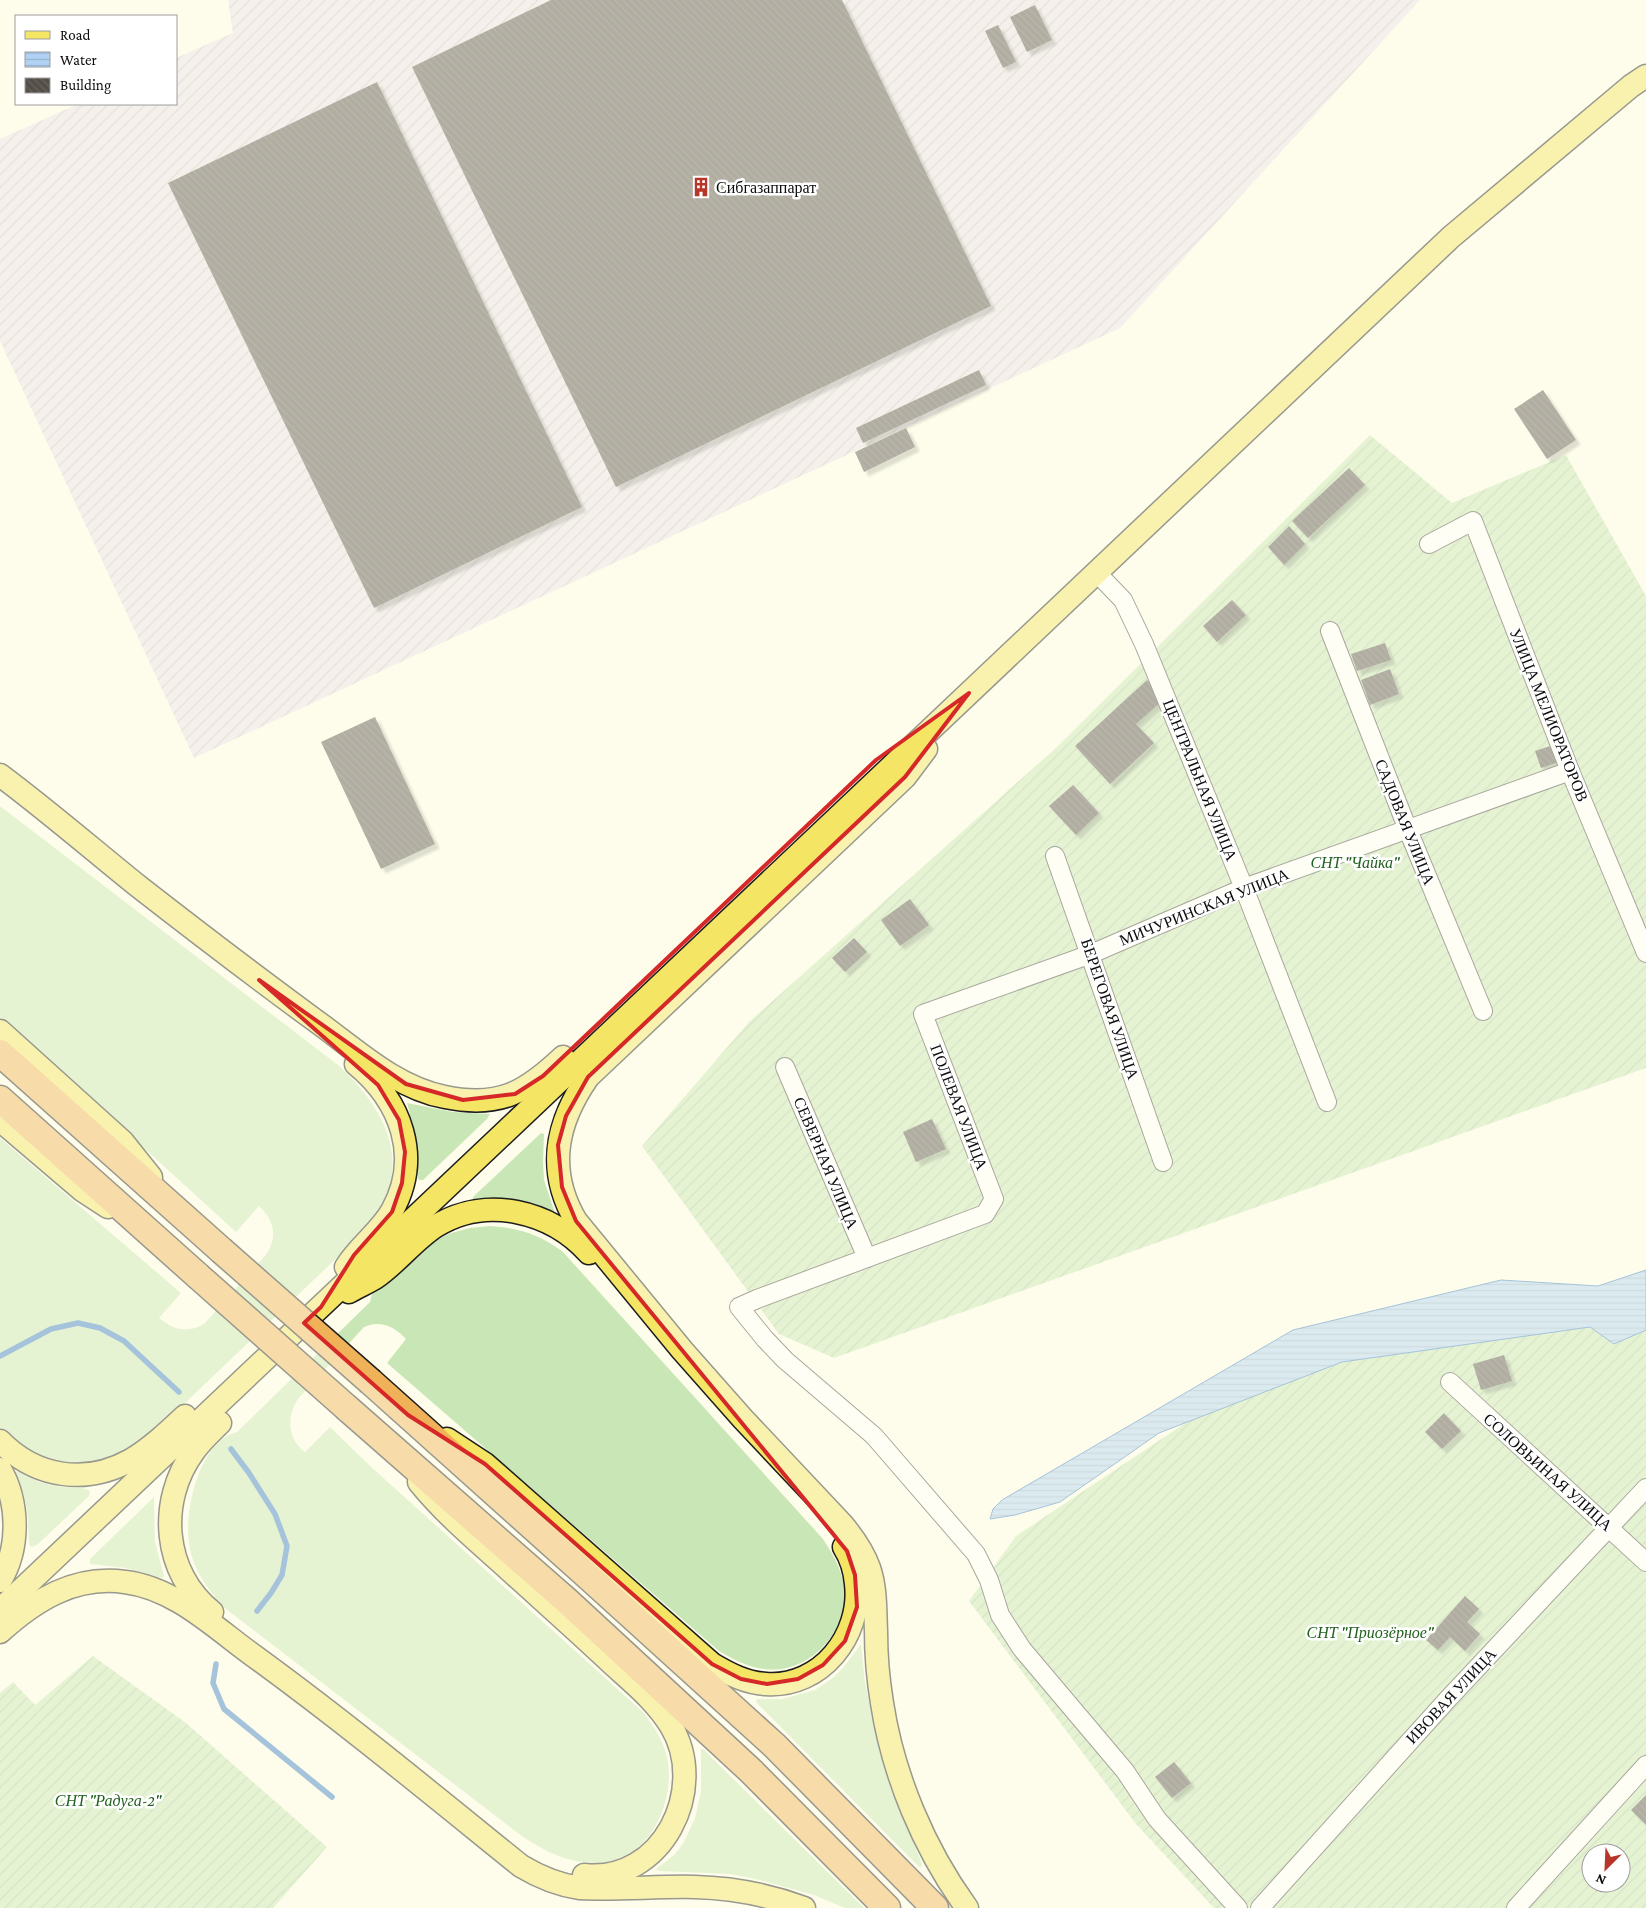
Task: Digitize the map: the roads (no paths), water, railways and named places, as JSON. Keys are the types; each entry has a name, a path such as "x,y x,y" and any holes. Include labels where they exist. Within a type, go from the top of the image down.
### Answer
{"highway":[{"path":"0,1053 408,1414 775,1746 935,1908"},
{"path":"0,1099 382,1440 567,1601 736,1757 886,1908"}],"main road":[{"path":"0,1610 1451,237 1548,154 1631,86 1646,76"},
{"path":"0,775 259,980 379,1067 406,1084 444,1097 463,1100 486,1100 515,1094 543,1076 876,760 969,693"},
{"path":"967,1908 929,1846 904,1787 882,1705 877,1659 874,1584 866,1561 855,1540 682,1350 576,1220 570,1210 562,1186 558,1157 561,1130 566,1116 573,1099 588,1077 904,777 969,693"},
{"path":"0,789 94,859 140,887"},
{"path":"259,980 299,1018 378,1085 394,1108 403,1135 405,1169 394,1206 381,1228 354,1255 321,1307"},
{"path":"0,1031 123,1142 183,1216"},
{"path":"0,1120 82,1190 161,1242"},
{"path":"321,1307 376,1277 424,1235 443,1222 473,1211 504,1210 528,1215 549,1223 581,1245 638,1307 682,1350"},
{"path":"0,1441 20,1458 46,1471 60,1474 79,1474 104,1471 133,1458 173,1427 206,1397 253,1372"},
{"path":"253,1372 227,1415 194,1450 179,1478 170,1521 173,1552 185,1582 197,1599 260,1650 310,1697"},
{"path":"408,1414 486,1464 712,1664 747,1680 767,1684 783,1683 812,1673 824,1665 845,1641 852,1626 857,1607 855,1576 847,1551 839,1539 784,1474 743,1419"},
{"path":"382,1440 441,1509 562,1617 661,1712 679,1742 683,1758 683,1794 672,1828 663,1841 650,1854 633,1866 617,1872 589,1876 561,1871 526,1854 456,1801 398,1765"},
{"path":"0,1469 12,1499 15,1529 9,1561 0,1581"},
{"path":"0,1632 28,1609 66,1587 106,1580 125,1582 157,1590 184,1605 310,1697 398,1765 521,1866 548,1881 580,1888 695,1887 724,1889 768,1896 804,1908"}],"street":[{"name":"УЛИЦА МЕЛИОРАТОРОВ","path":"1430,544 1473,521 1570,771 1646,953"},
{"name":"ЦЕНТРАЛЬНАЯ УЛИЦА","path":"1096,572 1123,600 1144,644 1244,888 1328,1102"},
{"name":"САДОВАЯ УЛИЦА","path":"1330,631 1408,830 1483,1011"},
{"name":"МИЧУРИНСКАЯ УЛИЦА","path":"923,1014 1091,954 1244,888 1570,771"},
{"name":"БЕРЕГОВАЯ УЛИЦА","path":"1055,856 1163,1162"},
{"name":"ПОЛЕВАЯ УЛИЦА","path":"867,1258 985,1214 994,1200 923,1014"},
{"name":"СЕВЕРНАЯ УЛИЦА","path":"786,1068 867,1258"},
{"path":"867,1258 739,1307 765,1339 786,1360 874,1436 976,1554 989,1580 1000,1615 1022,1649 1126,1771 1157,1819 1238,1908"},
{"name":"СОЛОВЬИНАЯ УЛИЦА","path":"1450,1382 1646,1562"},
{"name":"ИВОВАЯ УЛИЦА","path":"1260,1908 1446,1700 1646,1488"},
{"path":"1516,1908 1646,1765"}],"water":[{"path":"1646,1270 1646,1330 1614,1344 1590,1327 1342,1362 1159,1433 1060,1502 1015,1515 990,1519 993,1509 1002,1500 1293,1330 1501,1280 1598,1286"}],"waterway":[{"path":"0,1356 51,1329 78,1323 100,1328 124,1341 179,1392"},
{"path":"231,1449 275,1514 287,1546 282,1575 257,1611"},
{"path":"216,1664 213,1683 224,1709 332,1797"}],"place":[{"name":"Сибгазаппарат","path":"701,187"}],"park label":[{"name":"СНТ \"Чайка\"","path":"1355,862"},
{"name":"СНТ \"Приозёрное\"","path":"1370,1632"},
{"name":"СНТ \"Радуга-2\"","path":"108,1800"}]}
